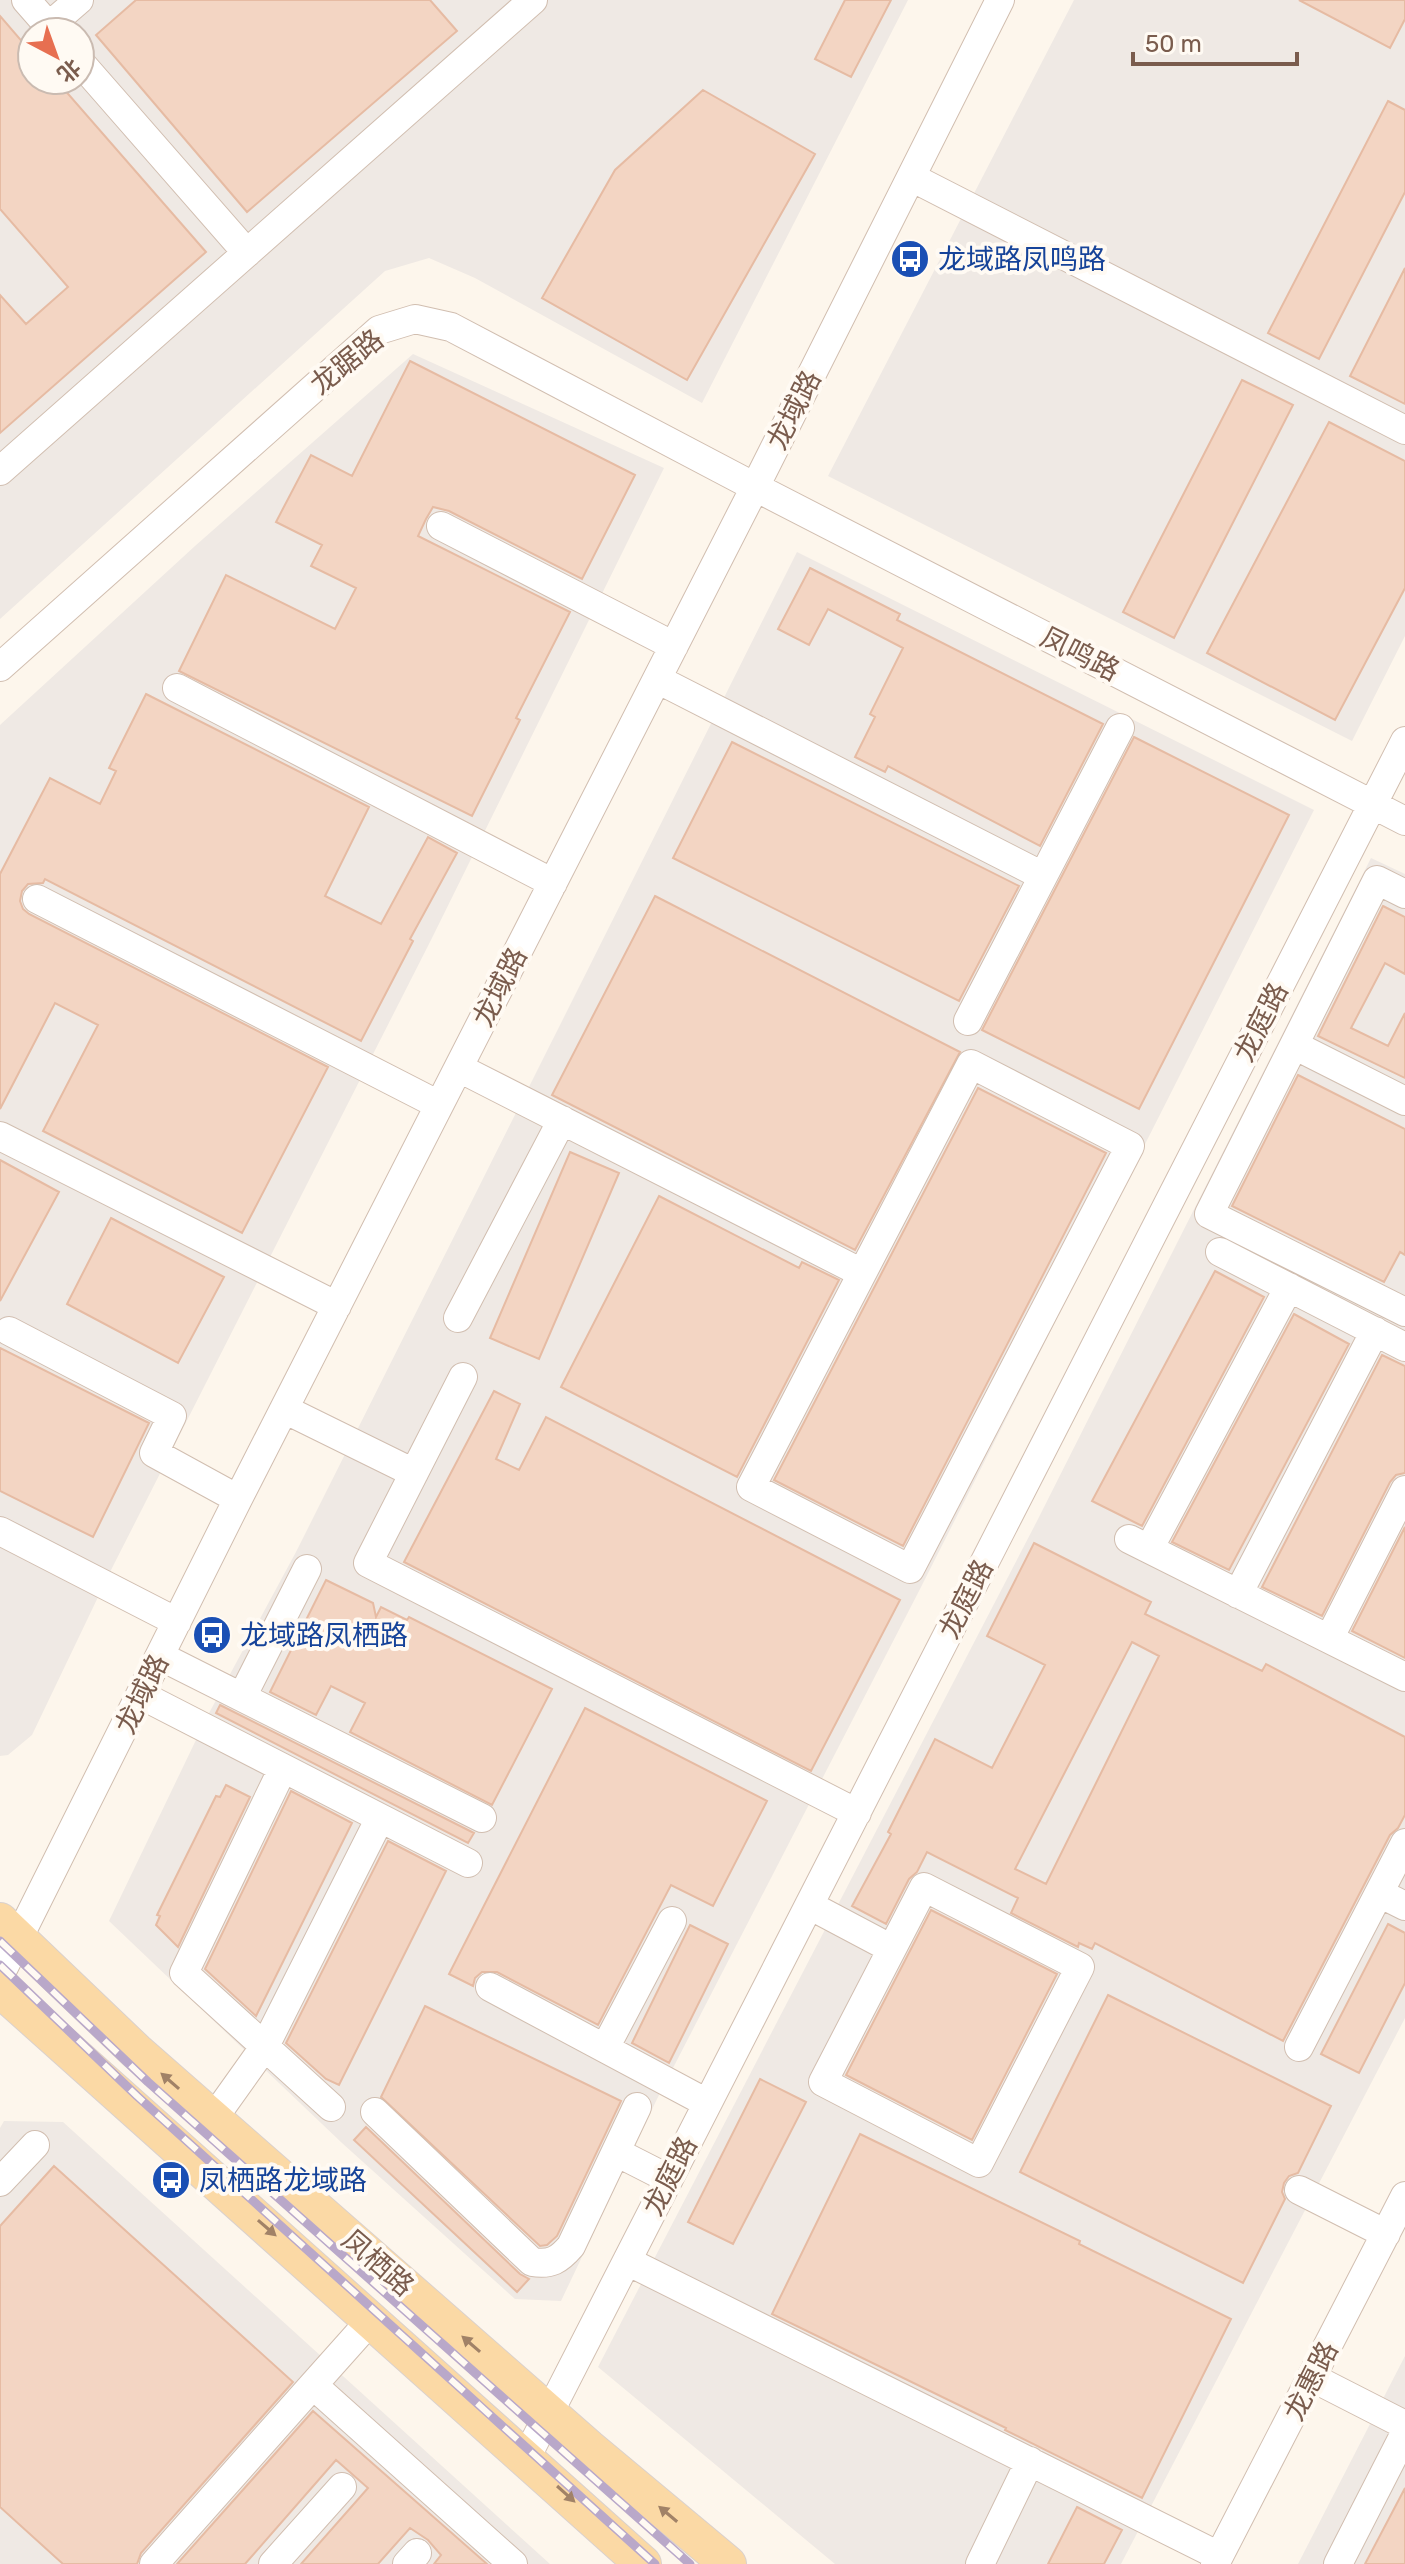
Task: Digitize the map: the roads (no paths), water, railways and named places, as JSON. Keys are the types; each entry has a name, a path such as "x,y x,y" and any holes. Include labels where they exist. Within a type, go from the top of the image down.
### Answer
{"main road":[{"name":"凤栖路","path":"10,1931 103,2021 213,2119 728,2564"},
{"name":"凤栖路","path":"0,1989 643,2564"},
{"path":"69,2053 70,2035 77,2025 87,2021 103,2021"}],"street":[{"path":"26,0 40,16"},
{"path":"64,16 79,0"},
{"path":"0,471 533,0"},
{"name":"龙域路","path":"0,1975 10,1931 141,1695 1000,0"},
{"path":"96,80 247,253"},
{"path":"911,177 1405,430"},
{"name":"龙踞路","path":"0,667 379,330 415,319 451,327 755,487"},
{"name":"凤鸣路","path":"755,487 1405,821"},
{"path":"441,526 674,646"},
{"path":"657,679 1043,876"},
{"path":"177,688 553,883"},
{"path":"968,1021 1120,728"},
{"name":"龙庭路","path":"526,2458 1405,741"},
{"path":"1405,894 1377,880 1209,1214 1405,1312"},
{"path":"37,899 439,1105"},
{"path":"1294,1045 1405,1101"},
{"path":"971,1064 1130,1146 910,1569 751,1487 862,1273 971,1064"},
{"path":"459,1068 862,1273"},
{"path":"458,1318 562,1120"},
{"path":"0,1136 337,1306"},
{"path":"1220,1252 1405,1347"},
{"path":"1289,1287 1139,1544 1405,1677"},
{"path":"9,1331 172,1416 154,1453 238,1499"},
{"path":"1238,1594 1375,1331"},
{"path":"463,1377 368,1563 857,1813"},
{"path":"284,1409 414,1473"},
{"path":"1329,1639 1405,1490"},
{"path":"0,1531 177,1622"},
{"path":"242,1697 307,1569"},
{"path":"160,1656 482,1818"},
{"path":"141,1695 468,1863"},
{"path":"283,1768 184,1973 331,2107"},
{"path":"213,2119 265,2046 380,1818"},
{"path":"1299,2047 1405,1843"},
{"path":"924,1887 1080,1967 979,2163 823,2082 892,1949 924,1887"},
{"path":"1379,1893 1405,1906"},
{"path":"809,1905 892,1949"},
{"path":"605,2048 672,1921"},
{"path":"490,1987 707,2103"},
{"path":"375,2112 532,2262 546,2264 560,2258 571,2246 637,2107"},
{"path":"0,2182 35,2145"},
{"path":"616,2152 669,2179"},
{"path":"1299,2190 1386,2234"},
{"name":"龙惠路","path":"1217,2560 1405,2196"},
{"path":"627,2261 1030,2461 1217,2560"},
{"path":"154,2564 371,2320"},
{"path":"1313,2378 1405,2425"},
{"path":"313,2385 513,2564"},
{"path":"1338,2564 1405,2433"},
{"path":"980,2564 1030,2461"},
{"path":"273,2564 342,2487"}],"railway":[{"path":"0,1941 148,2082 690,2564"},
{"path":"0,1965 137,2096 655,2564"}],"place":[{"name":"龙域路凤鸣路","path":"910,259"},
{"name":"龙域路凤栖路","path":"212,1635"},
{"name":"凤栖路龙域路","path":"171,2180"}]}
